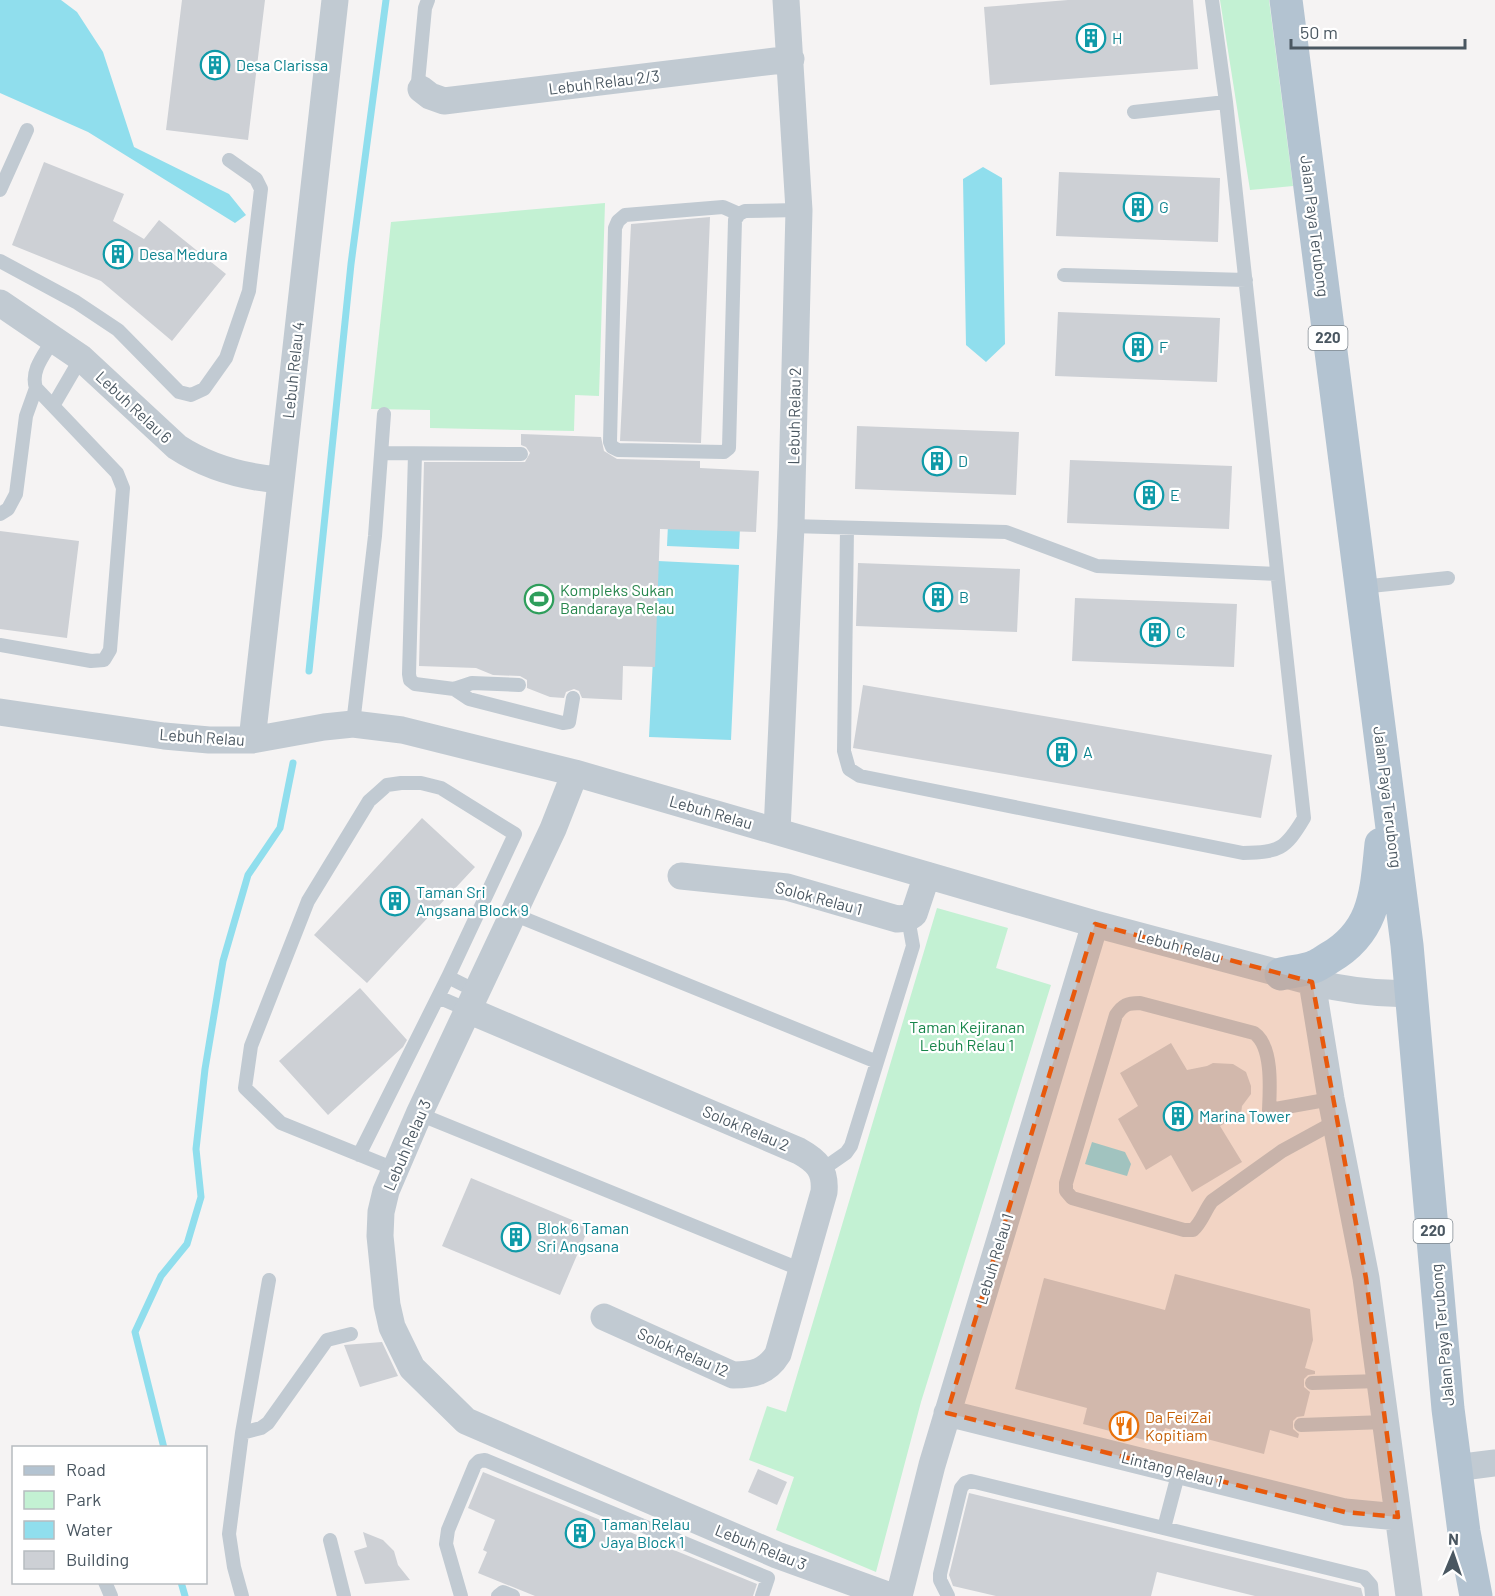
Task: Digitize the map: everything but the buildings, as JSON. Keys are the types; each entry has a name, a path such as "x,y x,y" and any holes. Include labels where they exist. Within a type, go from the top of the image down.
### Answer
{"main road":[{"name":"Jalan Paya Terubong","path":"1286,0 1413,993 1455,1468 1476,1596"},
{"path":"1281,974 1313,967 1341,951 1359,933 1368,918 1376,894 1386,788"}],"street":[{"name":"Lebuh Relau 4","path":"252,740 335,0"},
{"name":"Lebuh Relau 2","path":"777,831 791,526 799,210 786,0"},
{"name":"Lebuh Relau 2/3","path":"421,89 429,96 444,101 790,59"},
{"name":"Lebuh Relau 6","path":"0,303 81,358 177,447 195,459 216,468 252,478 280,480"},
{"name":"Lebuh Relau","path":"0,712 164,736 209,740 252,740 353,724 402,730 575,773 1095,924 1281,974 1361,991 1392,994 1413,993"},
{"name":"Lebuh Relau 3","path":"575,773 553,829 419,1114 397,1170 386,1191 381,1212 380,1236 392,1327 412,1368 466,1421 773,1566 890,1596"},
{"path":"908,918 914,915 917,909 927,875"},
{"name":"Solok Relau 1","path":"681,876 787,887 897,919 908,918"},
{"name":"Lebuh Relau 1","path":"899,1596 947,1413 1095,924"},
{"path":"1312,982 1333,1111 1366,1278 1409,1596"},
{"name":"Solok Relau 2","path":"472,1001 799,1151 812,1158 822,1169"},
{"path":"802,1270 824,1192 825,1180 822,1169"},
{"name":"Solok Relau 12","path":"604,1317 733,1376 749,1375 763,1370 778,1354 802,1270"},
{"name":"Lintang Relau 1","path":"947,1413 1345,1512 1398,1517"},
{"path":"1455,1468 1495,1463"}],"lane":[{"path":"421,89 418,82 425,8 428,0"},
{"path":"847,528 844,751 849,769 860,776 1243,853 1270,853 1292,839 1304,818 1227,102 1212,0"},
{"path":"1134,112 1227,102"},
{"path":"0,190 27,130"},
{"path":"0,261 76,302 118,330 179,392 192,395 204,389 226,358 249,291 261,189 256,179 230,160"},
{"path":"739,214 723,207 625,216 618,221 615,228 610,442 612,447 618,450 723,452 729,448 735,220 739,214 746,211 799,210"},
{"path":"1064,275 1246,280"},
{"path":"0,645 91,661 104,660 110,650 123,488 117,473 36,388 34,373 54,338"},
{"path":"53,406 81,358"},
{"path":"0,514 8,509 16,494 26,416 36,388"},
{"path":"353,724 375,536 384,414"},
{"path":"381,453 521,454"},
{"path":"416,454 410,680 415,684 454,689 472,683 519,685"},
{"path":"791,526 1006,532 1097,566 1277,574"},
{"path":"1361,587 1448,579"},
{"path":"454,689 469,699 563,723 569,722 573,698"},
{"path":"358,1155 448,977 515,834 441,788 421,783 387,785 369,801 308,901 251,1046 245,1088 281,1123 358,1155 397,1170"},
{"path":"513,914 877,1062"},
{"path":"822,1169 846,1153 851,1146 913,946 908,918"},
{"path":"448,977 472,1001"},
{"path":"438,997 472,1001"},
{"path":"1129,1003 1140,1003 1254,1033 1261,1038 1264,1044 1271,1083 1269,1110 1333,1111 1212,1201 1199,1225 1193,1230 1184,1230 1071,1198 1066,1191 1066,1183 1116,1015 1122,1007 1129,1003"},
{"path":"419,1114 802,1270"},
{"path":"242,1596 234,1567 229,1534 242,1433 269,1280"},
{"path":"242,1433 261,1428 268,1423 327,1340 351,1334"},
{"path":"1312,1383 1380,1382"},
{"path":"1301,1425 1385,1422"},
{"path":"460,1596 446,1544 448,1530 475,1466 479,1461 485,1460 773,1566 762,1596"},
{"path":"1164,1528 1179,1471"},
{"path":"948,1596 940,1580 940,1574 961,1488 968,1482 1364,1578 1371,1585 1372,1596"},
{"path":"330,1540 344,1596"},
{"path":"498,1596 503,1592 513,1596"}],"highlighted area":[{"path":"1095,924 1312,982 1366,1278 1398,1517 1345,1512 947,1413"}],"green space":[{"path":"1220,0 1269,0 1293,186 1250,190"},
{"path":"605,203 599,396 575,395 574,431 430,428 430,410 371,409 391,222"},
{"name":"Taman Kejiranan Lebuh Relau 1","path":"937,908 1008,928 996,968 1051,985 921,1402 876,1572 776,1530 794,1477 749,1460 767,1406 786,1412"}],"water":[{"path":"0,0 61,0 77,12 103,52 134,147 229,194 246,215 235,223 88,132 0,93"},
{"path":"983,167 1002,178 1005,344 986,362 966,345 963,179"},
{"path":"670,481 742,485 739,549 667,546"},
{"path":"658,561 739,565 731,740 649,737"},
{"path":"1092,1142 1125,1152 1131,1164 1127,1176 1085,1164"}],"waterway":[{"path":"309,671 351,264 386,0"},
{"path":"164,1446 135,1332 161,1276 187,1244 201,1197 196,1149 205,1069 223,961 248,875 280,828 293,763"},
{"path":"182,1584 185,1596"}],"place":[{"name":"H","path":"1091,38"},
{"name":"Desa Clarissa","path":"215,65"},
{"name":"G","path":"1138,207"},
{"name":"Desa Medura","path":"118,254"},
{"name":"F","path":"1138,347"},
{"name":"D","path":"937,461"},
{"name":"E","path":"1149,495"},
{"name":"B","path":"938,597"},
{"name":"Kompleks Sukan Bandaraya Relau","path":"539,599"},
{"name":"C","path":"1155,632"},
{"name":"A","path":"1062,752"},
{"name":"Taman Sri Angsana Block 9","path":"395,901"},
{"name":"Marina Tower","path":"1178,1116"},
{"name":"Blok 6 Taman Sri Angsana","path":"516,1237"},
{"name":"Da Fei Zai Kopitiam","path":"1124,1426"},
{"name":"Taman Relau Jaya Block 1","path":"580,1533"}]}
